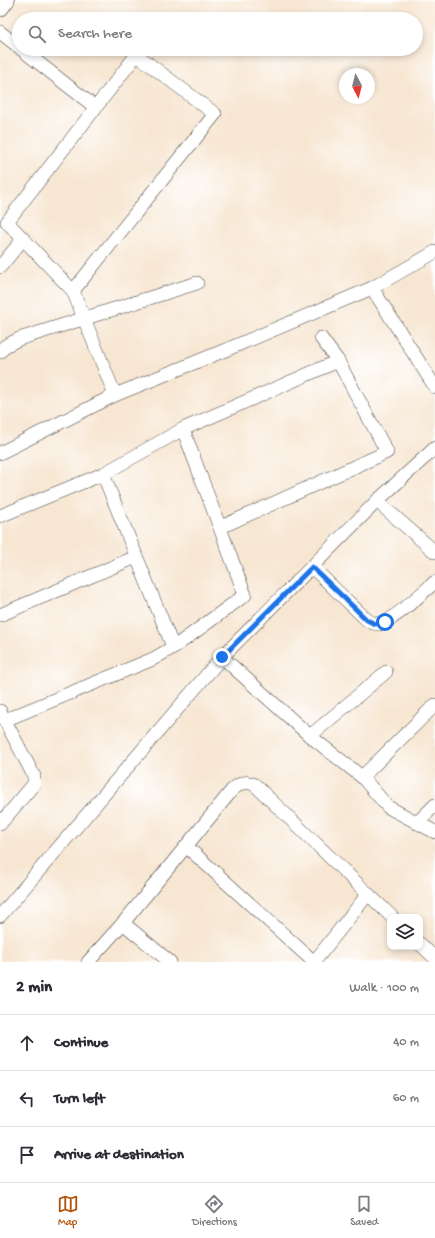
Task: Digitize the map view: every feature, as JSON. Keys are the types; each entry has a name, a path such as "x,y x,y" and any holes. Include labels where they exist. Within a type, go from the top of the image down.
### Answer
{"street":[{"path":"0,8 6,0"},
{"path":"0,32 12,42"},
{"path":"30,56 95,107"},
{"path":"115,395 73,291 7,222 136,56"},
{"path":"73,291 215,114 144,56"},
{"path":"0,266 24,239"},
{"path":"0,453 115,395 228,350 372,288 435,252"},
{"path":"0,352 12,342 84,320 197,282"},
{"path":"372,288 435,387"},
{"path":"221,527 387,452 338,361 321,338"},
{"path":"0,516 102,474 183,429 338,361"},
{"path":"0,824 34,784 34,776 3,715 153,659 173,647 245,594 183,429"},
{"path":"0,916 222,657 377,501 435,448"},
{"path":"102,474 173,647"},
{"path":"377,501 435,552"},
{"path":"0,615 136,557"},
{"path":"312,567 367,620 375,624 385,622 390,619 435,582"},
{"path":"222,657 310,736 362,777 388,808 435,832"},
{"path":"310,736 386,672"},
{"path":"362,777 435,705"},
{"path":"88,962 123,923 233,789 245,782 249,782 389,914"},
{"path":"417,823 435,805"},
{"path":"186,846 314,962 368,894"},
{"path":"123,923 170,962"},
{"path":"423,947 435,958"}],"route":[{"path":"222,657 312,567 367,620 375,624 385,622"}]}
